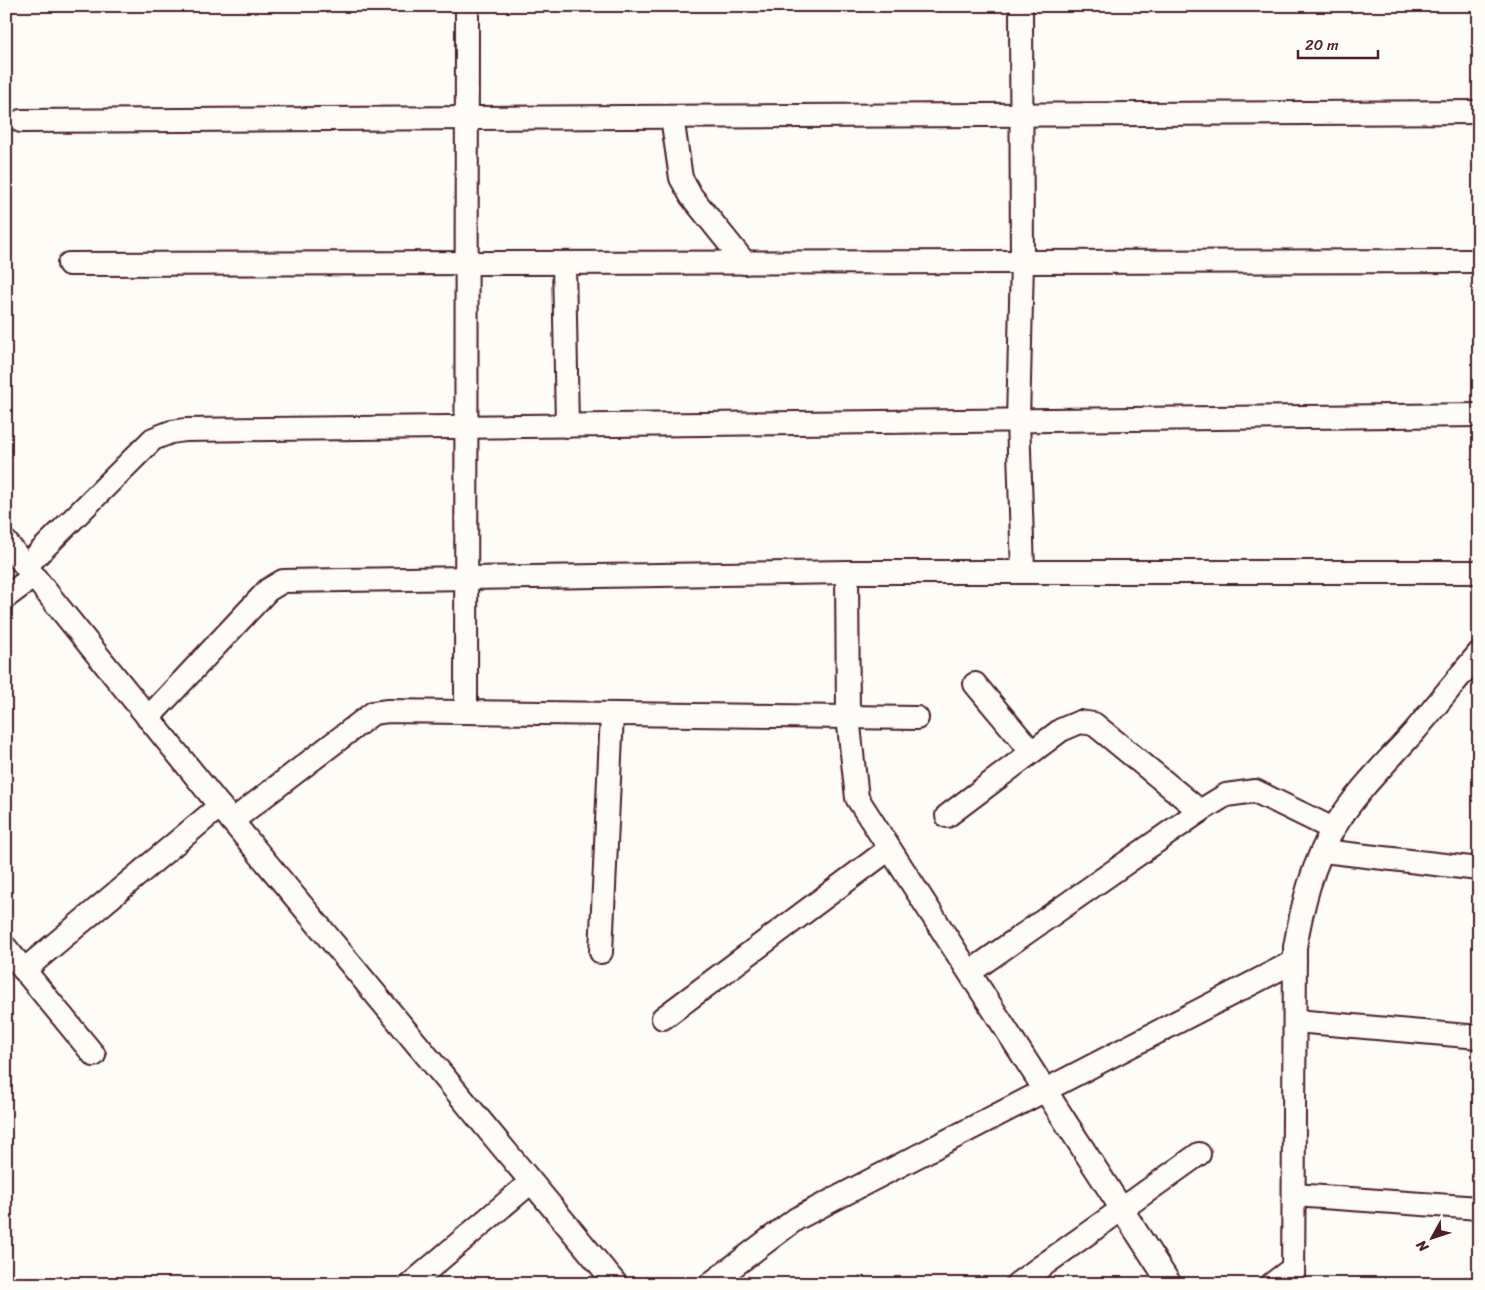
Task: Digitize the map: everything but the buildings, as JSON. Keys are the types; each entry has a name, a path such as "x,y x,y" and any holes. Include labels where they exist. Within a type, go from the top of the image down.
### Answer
{"street":[{"path":"466,712 467,6"},
{"path":"1021,6 1022,263 1018,420 1023,571"},
{"path":"21,121 467,119 1022,113 1479,112"},
{"path":"672,117 680,178 691,196 745,263"},
{"path":"69,264 1479,261"},
{"path":"564,263 567,426"},
{"path":"6,597 153,439 171,432 1479,415"},
{"path":"6,542 226,814 616,1284"},
{"path":"847,572 848,717 857,798 1170,1284"},
{"path":"148,718 268,590 283,581 847,572 1479,572"},
{"path":"1272,1284 1293,1276 1295,947 1302,911 1333,829 1361,791 1416,730 1479,652"},
{"path":"975,684 1031,751"},
{"path":"24,970 226,814 373,713 388,711 917,718"},
{"path":"601,952 612,714"},
{"path":"947,816 1031,751 1061,730 1080,722 1094,724 1200,811"},
{"path":"970,972 1200,811 1226,795 1254,791 1333,829"},
{"path":"663,1018 889,849"},
{"path":"1324,851 1479,869"},
{"path":"6,948 94,1055"},
{"path":"710,1284 796,1219 1295,961"},
{"path":"1296,1021 1479,1037"},
{"path":"1017,1284 1199,1154"},
{"path":"411,1284 532,1182"},
{"path":"1294,1195 1479,1208"}]}
